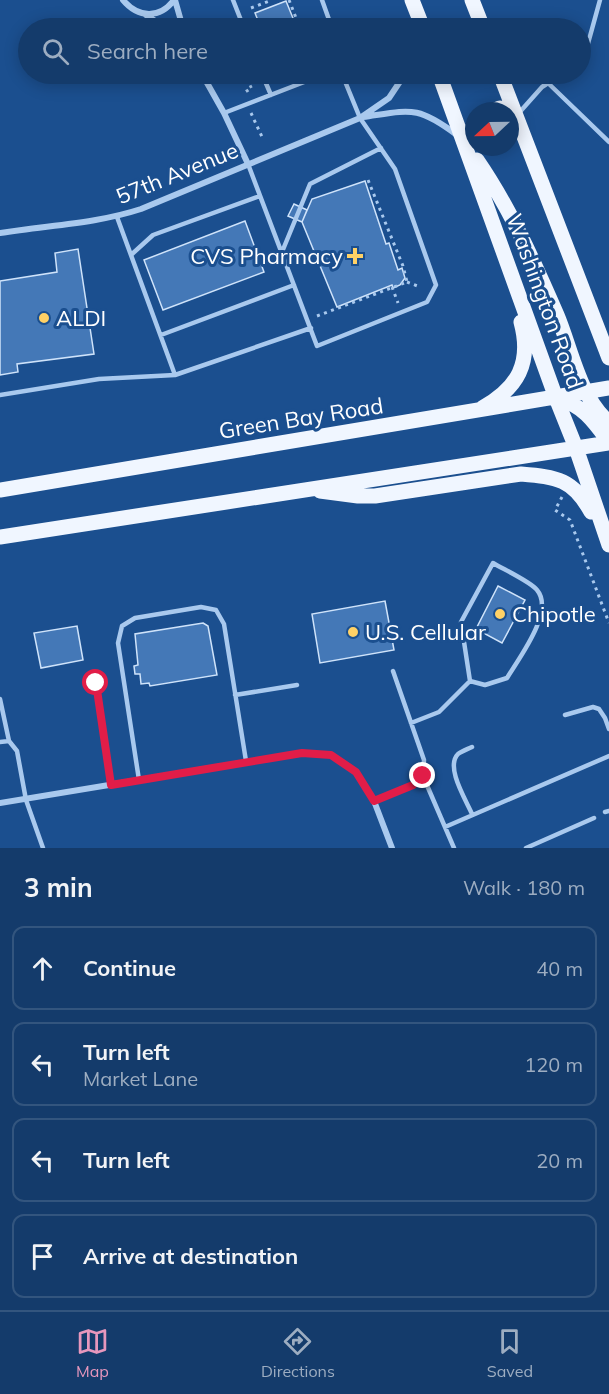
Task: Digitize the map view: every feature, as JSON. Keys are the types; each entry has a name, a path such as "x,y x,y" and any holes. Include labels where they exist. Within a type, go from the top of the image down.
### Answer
{"main road":[{"path":"412,0 418,18"},
{"path":"472,0 479,18"},
{"name":"Washington Road","path":"443,84 608,542"},
{"name":"Washington Road","path":"503,84 508,102"},
{"name":"Washington Road","path":"519,133 609,358"},
{"path":"464,140 518,228 558,316 587,393 602,416 609,422"},
{"path":"474,412 489,404 515,382 525,358 523,329 485,201"},
{"path":"588,302 609,335"},
{"name":"Green Bay Road","path":"0,490 609,388"},
{"path":"0,537 609,443 594,421 578,406 556,398"},
{"path":"306,488 349,495 375,496 521,474 541,476 565,482 575,488 587,504 608,542"}],"street":[{"path":"123,0 137,12 151,18"},
{"path":"146,15 163,11 175,0 180,18"},
{"path":"208,84 248,164"},
{"name":"57th Avenue","path":"0,232 80,223 117,216 141,208 360,118 389,98 398,84"},
{"name":"57th Avenue","path":"360,118 406,111 422,113 464,140"},
{"path":"0,803 302,753 331,755 356,772 374,801 392,848"}],"lane":[{"path":"233,0 240,18"},
{"path":"322,0 328,18"},
{"path":"591,33 600,0"},
{"path":"266,84 271,95"},
{"path":"224,113 299,84"},
{"path":"248,164 317,346 427,302 436,285 395,169 360,118 346,84"},
{"path":"519,107 547,84"},
{"path":"549,84 609,142"},
{"path":"282,252 310,184 381,148"},
{"path":"131,255 153,235 260,196"},
{"path":"117,216 175,375"},
{"path":"161,335 294,285"},
{"path":"0,395 99,379 175,375 311,328"},
{"path":"493,563 536,589 540,597 541,619 507,678 485,685 470,681 461,622 493,563"},
{"path":"139,780 118,643 122,626 135,618 201,607 216,610 224,624 246,762"},
{"path":"393,671 424,760 423,776 454,848"},
{"path":"95,678 111,785"},
{"path":"411,723 439,712 470,681"},
{"path":"235,694 297,685"},
{"path":"0,699 9,741 17,751 26,800 43,848"},
{"path":"565,715 592,707 599,709 609,729"},
{"path":"0,742 9,741"},
{"path":"472,747 458,754 453,764 454,773 472,814"},
{"path":"445,827 609,756"},
{"path":"374,801 413,785 423,776"},
{"path":"526,848 594,818"}],"path":[{"path":"251,8 272,0"},
{"path":"289,0 296,18"},
{"path":"248,92 246,89 252,86"},
{"path":"250,111 263,139"},
{"path":"368,180 403,266 407,282"},
{"path":"317,316 407,282 420,287"},
{"path":"392,287 401,312"},
{"path":"561,498 555,510 570,520 609,623"}],"building":[{"path":"286,1 293,18 257,18 255,13"},
{"name":"CVS Pharmacy","path":"365,181 386,244 389,243 398,270 402,268 405,278 400,285 393,288 392,285 337,307 302,222 312,199"},
{"path":"294,204 307,210 302,222 288,216"},
{"path":"245,221 264,272 163,310 144,260"},
{"name":"ALDI","path":"78,249 94,354 17,364 18,372 0,375 0,281 57,272 55,253"},
{"name":"Chipotle","path":"498,586 525,600 502,643 476,629"},
{"name":"U.S. Cellular","path":"385,601 394,650 320,663 312,614"},
{"path":"203,623 208,626 217,675 150,686 149,683 141,684 140,674 135,674 134,666 138,665 135,634"},
{"path":"77,626 83,660 41,668 34,633"}],"place":[{"name":"CVS Pharmacy","path":"355,256"},
{"name":"ALDI","path":"44,318"},
{"name":"Chipotle","path":"500,614"},
{"name":"U.S. Cellular","path":"353,632"}],"route":[{"path":"96,683 111,785 302,753 331,755 356,772 374,801 413,785 423,776"}]}
